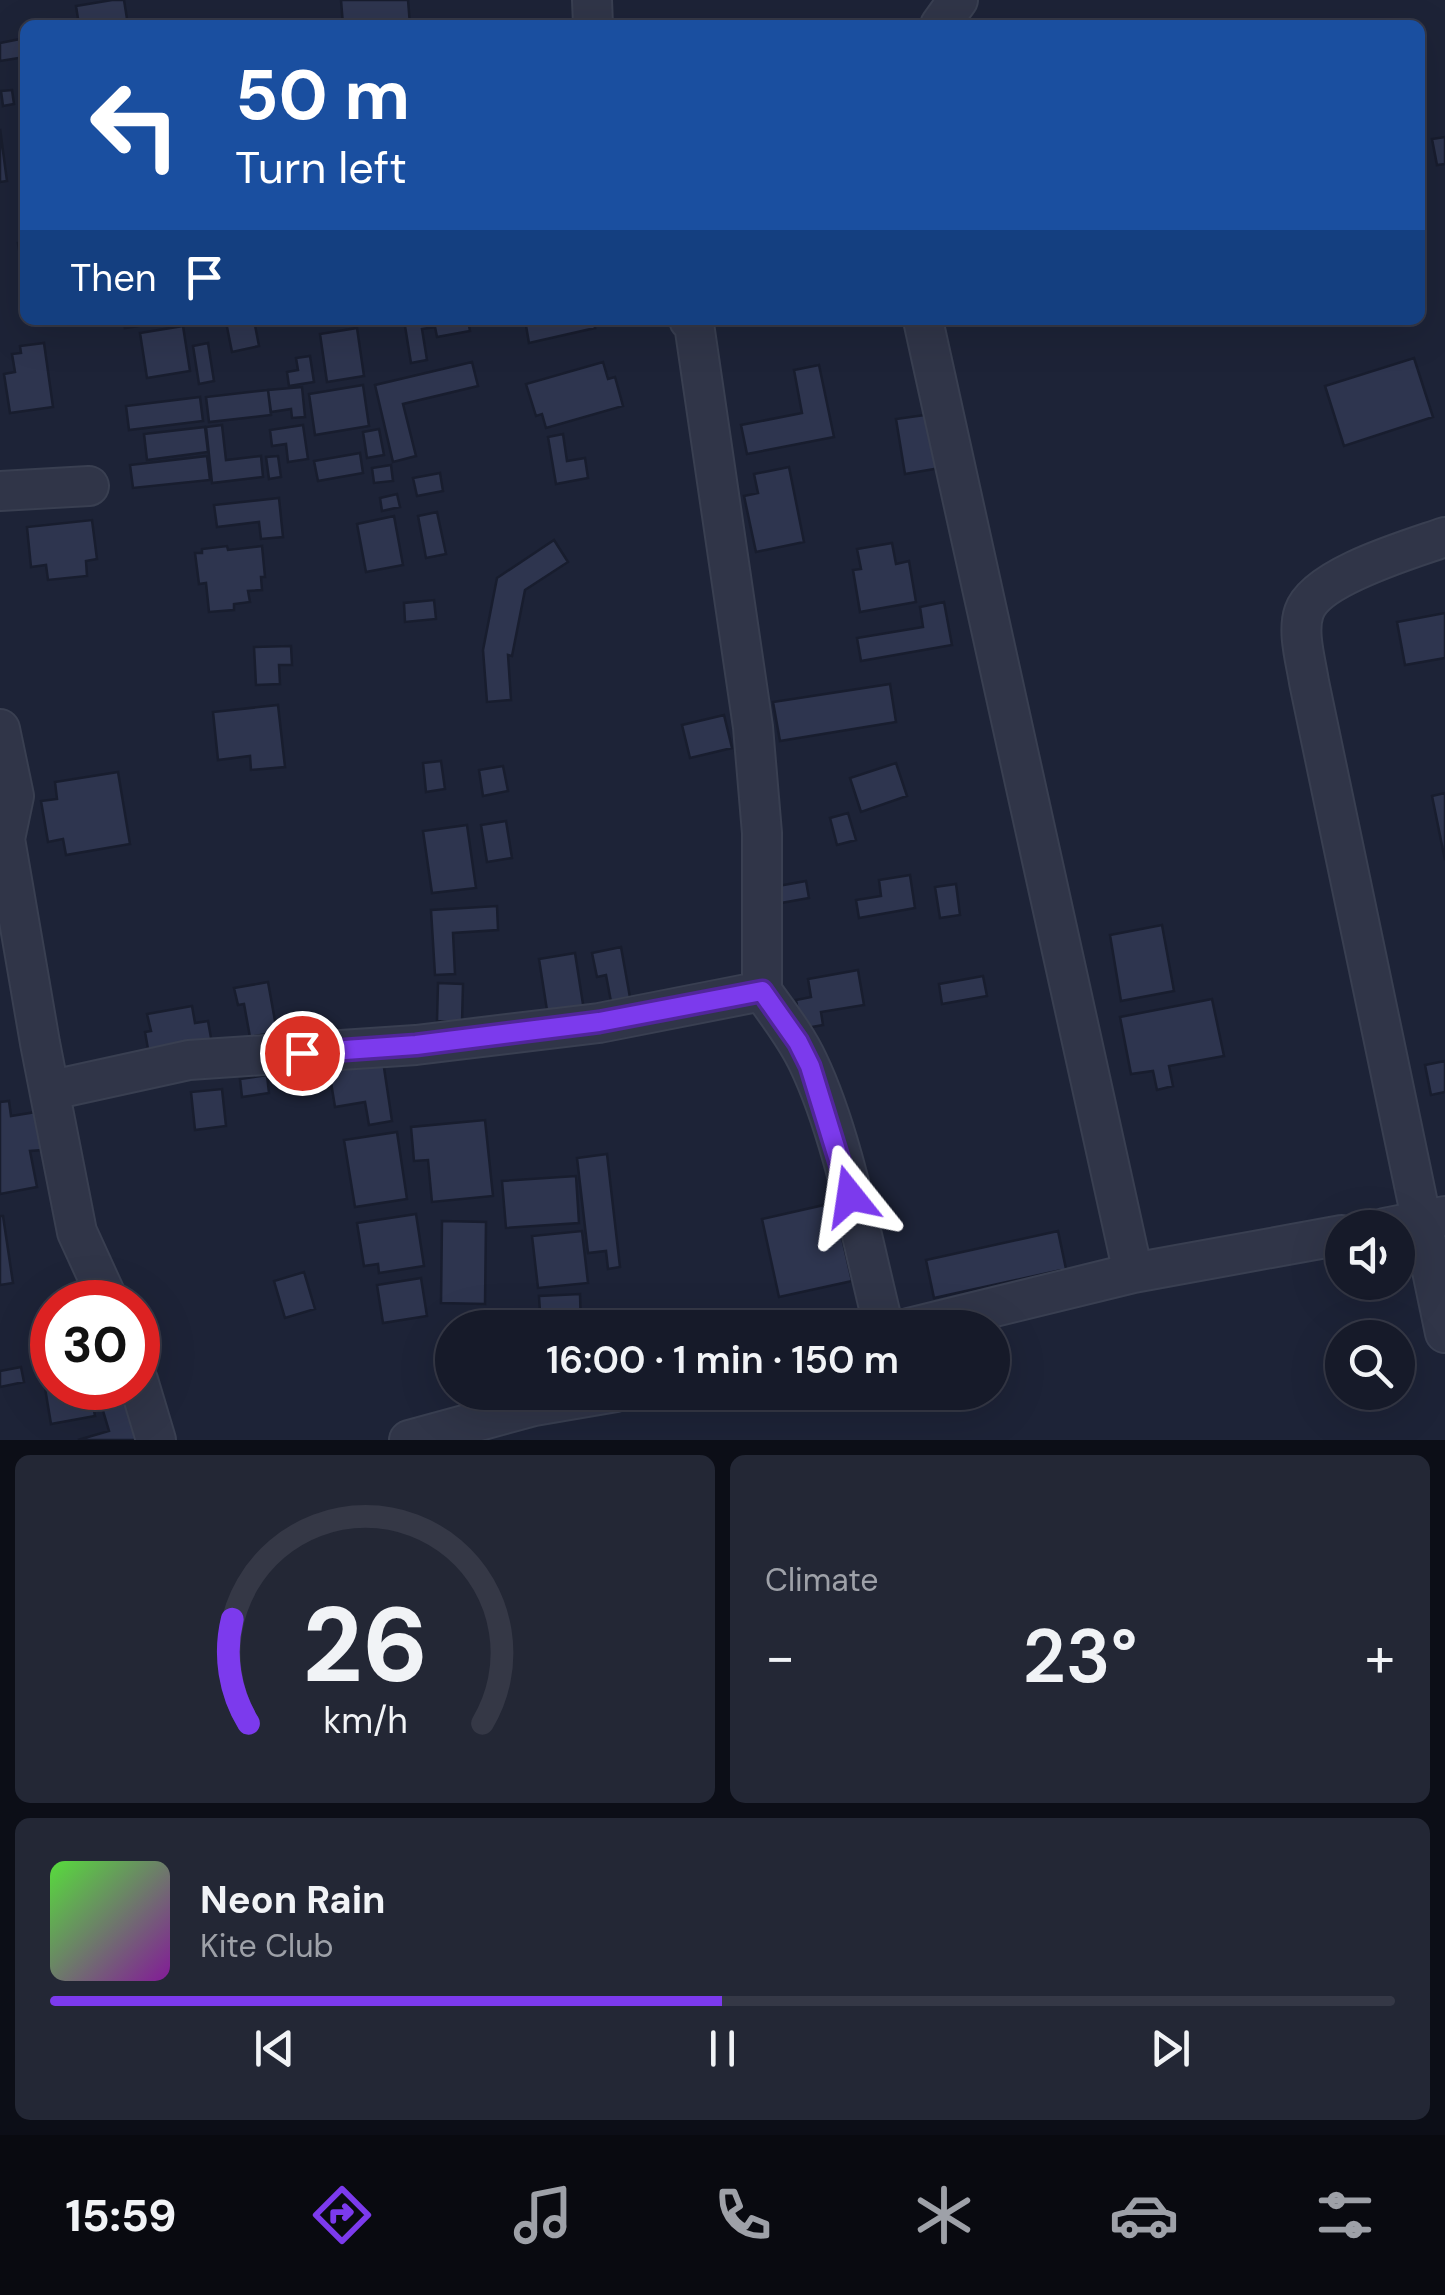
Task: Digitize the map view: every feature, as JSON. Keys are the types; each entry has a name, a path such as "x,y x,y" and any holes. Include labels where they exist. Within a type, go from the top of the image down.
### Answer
{"street":[{"path":"694,325 753,727 762,833 762,991 810,1066 842,1162 879,1310"},
{"path":"924,325 1133,1274"},
{"path":"0,490 89,486"},
{"path":"1445,537 1364,566 1323,589 1304,611 1302,637 1312,698 1434,1218 1445,1333"},
{"path":"0,730 14,796 5,839 11,886 77,1232 98,1280"},
{"path":"52,1090 189,1060 416,1045 599,1022 762,991"},
{"path":"984,1310 1133,1274 1325,1238"},
{"path":"147,1410 156,1440"},
{"path":"409,1440 519,1410"}],"building":[{"path":"124,0 127,20 78,20 76,6"},
{"path":"341,0 408,0 410,20 343,20"},
{"path":"20,39 20,58 0,61 0,43"},
{"path":"12,90 14,104 3,106 1,91"},
{"path":"0,129 7,181 0,182"},
{"path":"1445,137 1445,164 1437,165 1432,139"},
{"path":"227,325 255,325 259,346 232,352"},
{"path":"405,325 469,325 470,331 437,337 435,327 422,329 427,360 411,363"},
{"path":"526,325 594,325 595,328 529,343"},
{"path":"183,326 190,371 147,378 140,333"},
{"path":"357,328 364,376 327,382 320,334"},
{"path":"44,343 53,407 10,413 4,374 15,372 12,354 21,353 20,346"},
{"path":"208,343 214,381 199,384 193,346"},
{"path":"310,356 314,382 289,386 287,372 298,370 296,358"},
{"path":"1414,358 1433,417 1344,446 1325,386"},
{"path":"472,362 478,386 403,404 416,456 393,462 375,385"},
{"path":"603,362 608,379 615,377 623,406 546,428 542,414 536,416 526,384"},
{"path":"819,365 834,437 747,454 741,425 802,413 794,370"},
{"path":"363,385 369,426 315,435 309,394"},
{"path":"302,387 305,417 292,418 291,409 271,412 268,390"},
{"path":"268,390 271,415 209,422 206,397"},
{"path":"200,397 203,421 129,430 126,406"},
{"path":"932,414 940,468 905,474 896,419"},
{"path":"222,425 226,460 261,456 263,477 212,483 206,427"},
{"path":"303,425 308,459 288,462 286,444 272,446 270,430"},
{"path":"205,427 208,452 147,460 144,434"},
{"path":"379,429 384,455 367,458 363,432"},
{"path":"563,434 567,461 585,458 588,478 556,484 548,437"},
{"path":"360,453 363,473 318,481 314,461"},
{"path":"207,456 210,480 133,488 130,465"},
{"path":"278,456 281,477 269,479 266,457"},
{"path":"391,465 393,481 374,483 372,468"},
{"path":"789,467 804,542 756,552 744,496 758,493 754,474"},
{"path":"440,473 443,491 417,496 413,478"},
{"path":"397,494 400,507 382,511 380,498"},
{"path":"279,498 283,537 261,539 259,522 217,527 214,505"},
{"path":"437,512 446,554 426,558 418,516"},
{"path":"394,516 403,565 366,572 357,524"},
{"path":"92,520 97,559 86,561 87,576 48,580 46,565 31,567 27,527"},
{"path":"554,540 568,562 525,590 512,656 508,655 511,700 487,702 483,650 497,578"},
{"path":"892,543 896,564 909,561 916,602 860,612 853,570 861,569 857,549"},
{"path":"227,546 228,550 262,546 262,590 248,591 250,602 234,604 234,610 209,612 206,583 199,584 195,553"},
{"path":"434,600 436,619 405,622 404,603"},
{"path":"944,602 952,645 861,661 857,638 923,627 920,607"},
{"path":"1445,613 1445,658 1405,665 1397,622"},
{"path":"291,646 292,665 279,665 280,684 256,685 254,647"},
{"path":"890,684 896,722 780,741 773,702"},
{"path":"278,705 285,767 251,770 250,756 218,760 213,712"},
{"path":"724,715 732,748 690,758 682,725"},
{"path":"441,761 445,789 426,792 423,763"},
{"path":"896,763 907,796 861,812 850,778"},
{"path":"503,766 508,791 483,796 479,770"},
{"path":"118,772 130,844 66,855 63,839 48,842 41,801 57,799 55,782"},
{"path":"1445,793 1445,860 1432,796"},
{"path":"848,813 856,840 837,845 830,818"},
{"path":"506,821 512,858 487,862 481,825"},
{"path":"467,825 476,888 432,893 423,831"},
{"path":"910,875 915,908 859,918 856,900 881,896 879,880"},
{"path":"806,881 809,898 781,903 778,886"},
{"path":"956,884 960,915 940,918 935,887"},
{"path":"497,906 498,930 453,933 455,974 435,975 431,910"},
{"path":"1162,925 1174,991 1121,1001 1110,935"},
{"path":"621,947 631,1003 612,1007 606,975 597,977 592,953"},
{"path":"575,953 585,1017 549,1023 539,959"},
{"path":"858,970 864,1005 821,1012 823,1025 801,1029 796,1000 811,997 808,979"},
{"path":"983,976 987,996 942,1004 939,984"},
{"path":"268,982 277,1032 250,1037 244,1004 238,1005 234,988"},
{"path":"438,983 463,984 462,1023 437,1021"},
{"path":"1212,999 1224,1056 1169,1066 1173,1086 1157,1090 1153,1071 1131,1074 1120,1017"},
{"path":"192,1006 195,1023 208,1021 214,1055 151,1066 145,1032 151,1031 147,1014"},
{"path":"383,1061 392,1121 369,1125 365,1102 335,1107 329,1070"},
{"path":"1445,1061 1445,1092 1431,1095 1425,1065"},
{"path":"267,1075 269,1093 242,1097 240,1079"},
{"path":"222,1089 226,1126 195,1130 191,1092"},
{"path":"9,1101 11,1116 36,1112 43,1150 30,1151 37,1187 0,1194 0,1102"},
{"path":"485,1120 493,1196 432,1202 428,1160 414,1161 411,1127"},
{"path":"397,1132 407,1199 355,1207 344,1140"},
{"path":"607,1154 620,1267 608,1269 606,1251 588,1253 577,1158"},
{"path":"576,1176 579,1223 506,1228 502,1181"},
{"path":"824,1205 840,1229 852,1281 779,1297 762,1219"},
{"path":"416,1214 424,1266 379,1273 378,1264 364,1266 357,1223"},
{"path":"0,1216 13,1283 0,1285"},
{"path":"442,1221 486,1222 485,1304 441,1303"},
{"path":"582,1231 588,1283 538,1288 532,1236"},
{"path":"1058,1231 1066,1269 934,1298 926,1260"},
{"path":"304,1272 315,1309 285,1318 274,1281"},
{"path":"421,1278 427,1316 383,1323 377,1285"},
{"path":"580,1294 580,1310 540,1310 539,1296"},
{"path":"21,1367 24,1382 0,1387 0,1371"},
{"path":"49,1410 94,1410 95,1416 51,1424"},
{"path":"103,1410 137,1410 146,1440 78,1440 109,1431"}],"route":[{"path":"302,1053 416,1045 599,1022 762,991 810,1066 850,1196"}]}
